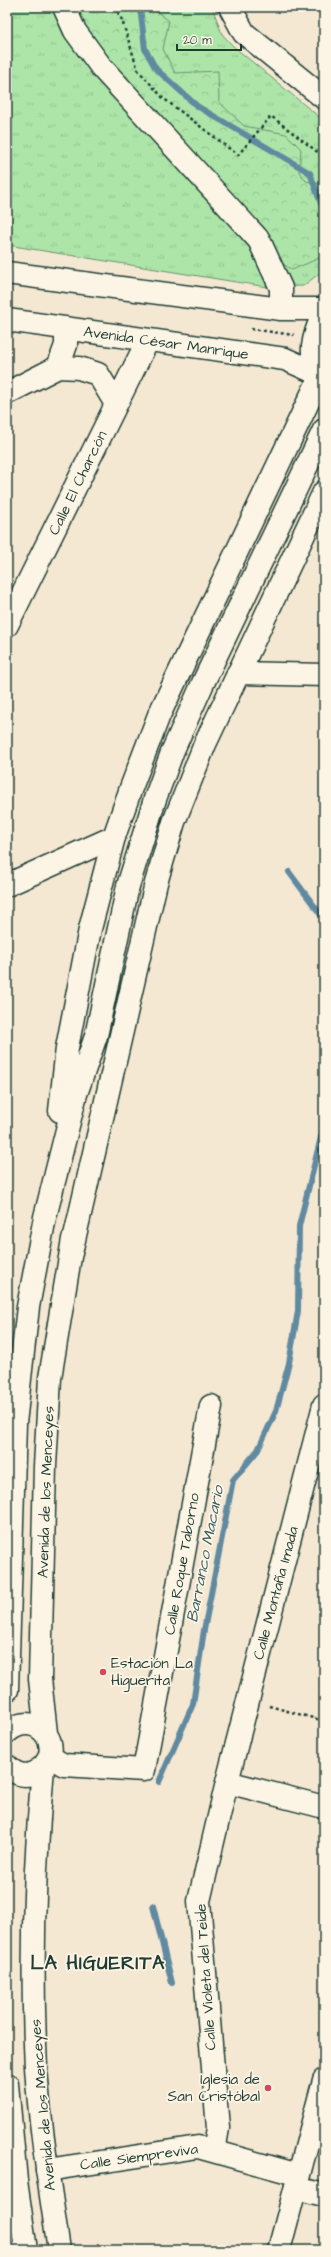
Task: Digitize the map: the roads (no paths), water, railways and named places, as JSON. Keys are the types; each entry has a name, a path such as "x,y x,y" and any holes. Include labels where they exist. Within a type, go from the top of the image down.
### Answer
{"main road":[{"path":"64,7 74,31 102,68 259,240 281,288 282,309"},
{"path":"230,7 244,33 324,98"},
{"path":"7,273 282,309 324,310 313,337 314,359 322,377 159,715 114,837 90,929 67,1048 64,1093 53,1147 45,1217"},
{"name":"Avenida César Manrique","path":"7,320 285,359 322,377"},
{"path":"58,367 66,345 66,328"},
{"name":"Calle El Charcón","path":"7,625 148,340"},
{"path":"7,393 58,367 79,368 98,374 116,404"},
{"path":"7,1690 15,1423 28,1307 45,1217 76,1094 96,1036 128,886 155,799 173,750 203,683 324,430"},
{"path":"71,1253 156,883 174,822 204,744 324,492"},
{"path":"238,673 324,675"},
{"path":"7,885 114,837"},
{"path":"71,1253 95,1095 96,1036"},
{"name":"Avenida de los Menceyes","path":"58,2250 47,2170 36,2068 34,1989 37,1827 50,1743 46,1733 40,1680 45,1466 50,1378 71,1253"},
{"name":"Calle Montaña Imada","path":"227,1782 248,1700 318,1458 324,1405"},
{"name":"Calle Roque Taborno","path":"46,1763 144,1770 211,1406"},
{"path":"7,1732 16,1725 33,1724 46,1733"},
{"path":"7,1766 14,1773 30,1775 46,1763"},
{"path":"227,1782 324,1807"},
{"name":"Calle Violeta del Teide","path":"214,2152 218,2128 199,1901 227,1782"},
{"path":"279,2250 324,2080"},
{"path":"7,2084 16,2181 26,2250"},
{"name":"Calle Siempreviva","path":"47,2170 198,2147 297,2181 324,2195"}],"waterway":[{"path":"140,7 145,49 156,69 197,106 310,173 324,212"},
{"name":"Barranco Macario","path":"289,872 324,919"},
{"name":"Barranco Macario","path":"159,1782 193,1704 204,1630 233,1480 258,1450 276,1411 289,1363 298,1311 299,1226 324,1125"},
{"path":"153,1906 172,1983"}],"place":[{"name":"Estación La Higuerita","path":"103,1672"},
{"name":"Iglesia de San Cristóbal","path":"268,2088"}],"district":[{"name":"LA HIGUERITA","path":"98,1963"}]}
